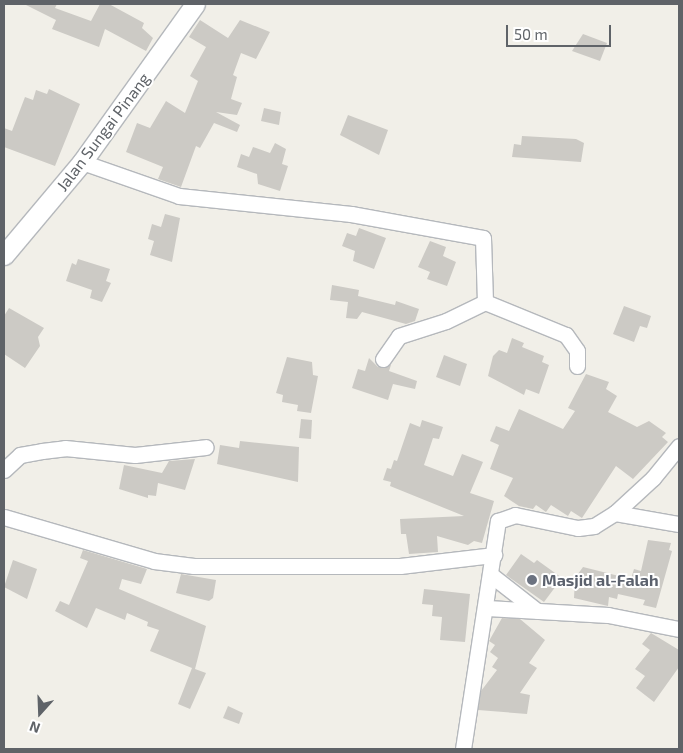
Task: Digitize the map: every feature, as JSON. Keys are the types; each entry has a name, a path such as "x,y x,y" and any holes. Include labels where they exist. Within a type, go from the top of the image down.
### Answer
{"street":[{"name":"Jalan Sungai Pinang","path":"4,255 82,162 194,4"},
{"path":"82,162 179,196 352,214 483,238 485,302"},
{"path":"383,359 399,336 446,321 485,302 566,335 576,351 577,366"},
{"path":"464,749 487,608 498,521 515,515 578,528 594,526 615,513 653,478 679,446"},
{"path":"4,470 20,455 65,448 135,455 206,447"},
{"path":"615,513 679,524"},
{"path":"4,517 154,561 194,566 400,566 494,554"},
{"path":"491,575 537,611"},
{"path":"487,608 608,615 679,630"}],"building":[{"path":"24,4 57,4 55,8 91,21 100,4 109,4 144,23 142,28 153,38 146,51 105,29 99,47 52,29 56,20"},
{"path":"200,20 228,38 240,20 270,32 256,59 241,53 233,75 237,77 231,99 242,103 237,115 216,112 240,125 237,132 214,123 200,148 196,146 181,187 158,179 163,167 126,152 137,123 150,128 166,101 185,113 198,81 190,76 206,47 189,37"},
{"path":"583,34 607,43 600,61 572,51"},
{"path":"49,89 80,104 55,166 4,147 4,128 12,131 25,97 33,100 36,90 47,94"},
{"path":"264,108 281,112 279,125 261,121"},
{"path":"348,115 388,130 379,155 340,135"},
{"path":"522,136 576,139 584,143 581,162 512,157 514,144 521,145"},
{"path":"275,143 286,149 282,164 288,166 280,191 258,184 257,174 237,167 241,154 249,157 253,147 270,153"},
{"path":"165,214 180,218 172,262 150,255 154,241 148,239 152,224 161,227"},
{"path":"359,228 386,238 374,269 353,261 355,251 342,246 347,233 356,236"},
{"path":"430,241 446,247 443,256 456,262 447,286 427,279 430,272 418,267"},
{"path":"78,259 110,269 106,281 111,283 102,302 90,298 92,290 66,281 72,263 76,265"},
{"path":"332,285 359,290 358,296 395,305 396,301 419,309 415,321 406,324 362,312 357,319 346,318 348,302 330,300"},
{"path":"624,306 651,316 647,328 640,326 634,342 613,334"},
{"path":"9,308 44,328 38,337 40,346 25,368 4,354 4,316"},
{"path":"512,338 524,343 522,347 544,356 542,362 549,365 539,394 526,389 524,395 488,376 493,356 499,350 507,353"},
{"path":"444,355 467,364 460,386 436,377"},
{"path":"287,357 312,362 313,375 318,376 311,413 297,411 298,405 282,402 283,395 276,393"},
{"path":"369,358 378,367 391,365 389,371 417,381 415,389 393,384 388,400 352,388 358,369 365,371"},
{"path":"586,374 609,382 606,389 617,396 608,412 637,427 649,421 666,433 662,437 668,442 633,479 616,466 582,518 571,511 568,516 551,505 546,512 536,505 533,509 519,506 504,496 513,478 490,469 499,445 490,441 496,426 509,431 519,409 563,429 575,411 568,408"},
{"path":"301,419 312,420 311,439 299,438"},
{"path":"422,420 443,427 439,439 433,438 424,465 453,476 462,454 483,462 470,493 494,501 482,543 474,541 468,545 437,536 438,552 409,554 406,534 401,534 400,519 464,516 390,486 391,482 383,480 387,468 391,469 394,460 397,461 410,423 420,427"},
{"path":"240,441 299,447 298,482 217,464 220,445 239,448"},
{"path":"195,459 185,490 158,483 156,496 148,495 148,498 119,489 124,465 162,473 169,461"},
{"path":"648,540 671,543 669,550 672,551 656,608 643,605 645,600 618,594 617,599 609,597 608,606 574,598 575,578 583,567 631,579 634,569 641,571"},
{"path":"83,550 147,569 141,584 122,579 119,589 206,626 195,669 206,673 190,709 178,704 192,668 150,651 159,630 147,626 148,622 127,613 125,620 96,608 87,628 55,611 60,601 69,605 88,561 80,558"},
{"name":"Masjid al-Falah","path":"521,554 534,563 537,560 562,578 544,602 506,575"},
{"path":"13,560 37,569 27,599 4,587"},
{"path":"181,574 216,580 213,598 209,601 176,593"},
{"path":"424,589 470,594 465,642 440,640 442,617 432,616 433,605 422,604"},
{"path":"502,618 520,619 545,640 529,663 537,668 520,693 530,695 527,714 478,710 481,691 497,670 492,667 498,658 490,652 495,645 489,641"},
{"path":"651,633 679,650 679,667 654,702 636,688 645,676 635,669 650,650 642,644"},
{"path":"228,706 243,713 239,724 223,718"}],"place":[{"name":"Masjid al-Falah","path":"532,580"}]}
